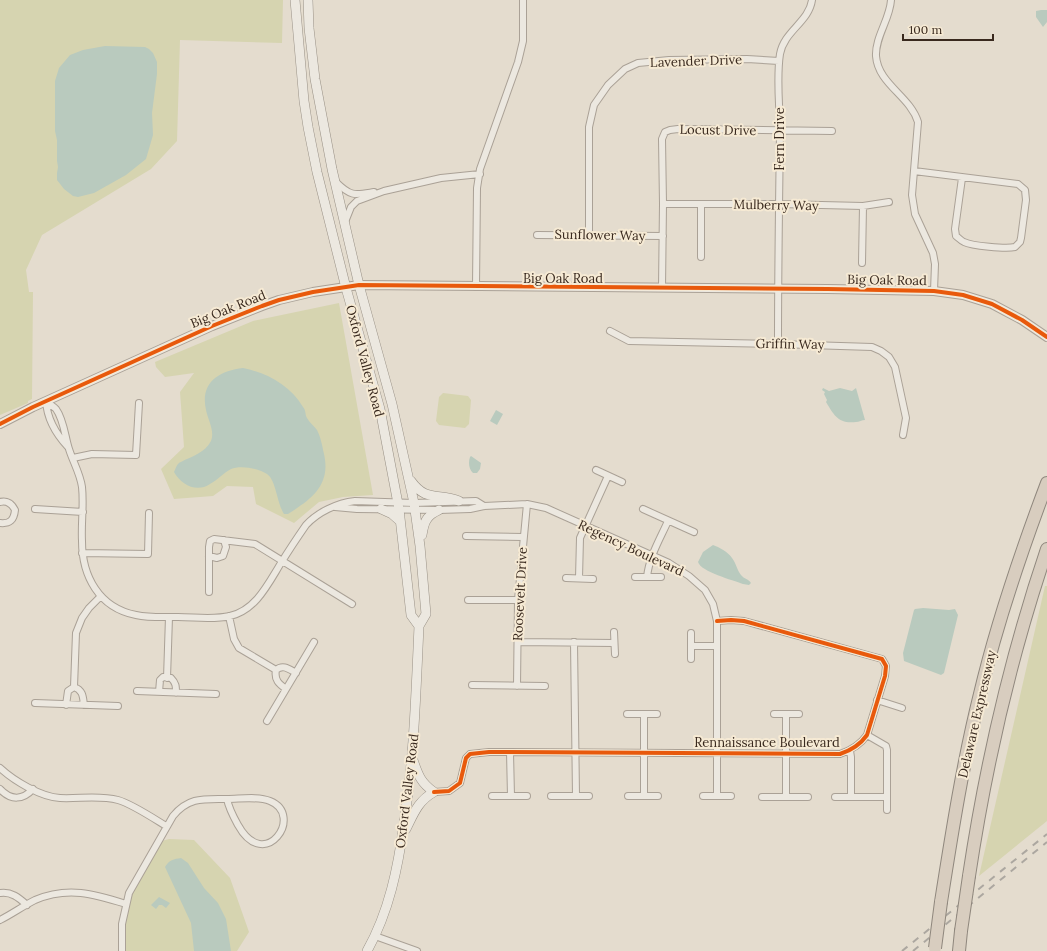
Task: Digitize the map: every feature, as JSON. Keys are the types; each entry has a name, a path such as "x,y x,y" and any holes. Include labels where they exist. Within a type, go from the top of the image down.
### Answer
{"highway":[{"name":"Delaware Expressway","path":"935,950 941,902 960,788 980,693 992,646 1013,578 1047,483"},
{"name":"Delaware Expressway","path":"959,951 968,876 986,774 1021,628 1047,549"}],"main road":[{"name":"Oxford Valley Road","path":"295,0 304,101 317,172 346,288 380,409 398,506 411,615 419,626"},
{"name":"Oxford Valley Road","path":"308,0 309,28 315,79 335,181 359,285 392,404 410,480 420,546 426,614 419,626 412,757 402,835 392,887 382,920 367,951"},
{"path":"410,480 417,490 427,495 451,498 458,501"},
{"path":"381,509 392,514 400,521"},
{"path":"420,546 424,522 432,514 439,510"},
{"path":"402,835 419,804 425,797 434,792 424,785 419,778 412,757"}],"street":[{"path":"476,287 477,188 480,169 518,62 523,41 522,0"},
{"name":"Fern Drive","path":"778,344 780,131 779,61 780,52 787,36 810,11 812,0"},
{"path":"891,0 876,55 878,66 884,77 910,106 918,122 912,195 915,214 934,252 934,291"},
{"name":"Lavender Drive","path":"589,235 589,127 594,105 608,85 625,69 638,63 669,60 747,59 779,61"},
{"name":"Locust Drive","path":"662,288 662,139 665,132 678,129 832,131"},
{"path":"914,171 1018,184 1025,190 1026,200 1021,238 1016,247 1002,248 970,244 960,240 956,236 955,229 962,178"},
{"path":"345,223 351,207 357,201 384,192 441,178 480,174"},
{"path":"335,181 346,191 352,194 384,192"},
{"name":"Mulberry Way","path":"663,204 863,206 889,202"},
{"path":"701,204 701,257"},
{"path":"862,263 863,206"},
{"name":"Sunflower Way","path":"538,235 662,236"},
{"name":"Big Oak Road","path":"0,424 46,401 212,326 267,304 313,292 359,285 778,288 934,291 963,295 992,304 1022,320 1047,337"},
{"name":"Griffin Way","path":"610,331 628,341 872,347 889,357 895,367 906,418 903,435"},
{"path":"46,401 46,413 58,437 69,449"},
{"path":"46,401 56,410 65,431 72,458 81,478 83,512 82,553 86,570 92,584 100,596 114,606 130,614 148,617 213,618 230,616 247,609 258,598 306,525 311,519 327,509 355,501 414,507"},
{"path":"72,458 92,454 136,455 139,403"},
{"path":"596,470 622,482"},
{"path":"579,578 580,538 608,476"},
{"name":"Regency Boulevard","path":"414,507 458,501 476,501 484,506"},
{"path":"0,502 11,503 15,510 11,522 0,523"},
{"name":"Regency Boulevard","path":"414,507 439,510 527,504 546,508 669,563 689,576 705,590 713,604 717,621 717,796"},
{"name":"Roosevelt Drive","path":"517,686 518,600 527,504"},
{"path":"335,507 381,509 398,506"},
{"path":"36,509 83,512"},
{"path":"643,509 694,532"},
{"path":"82,553 148,554 149,513"},
{"path":"647,577 652,556 668,521"},
{"path":"466,536 523,536"},
{"path":"210,592 210,541 214,539 255,544 352,604"},
{"path":"209,556 217,558 223,556 226,547 224,540"},
{"path":"635,577 661,577"},
{"path":"566,578 593,579"},
{"path":"74,687 76,632 85,613 100,596"},
{"path":"468,600 518,600"},
{"path":"230,616 234,639 239,648 276,670"},
{"path":"167,678 169,617"},
{"path":"717,621 744,621 882,659 886,666 885,676 867,735 886,746 887,810"},
{"path":"614,632 615,654"},
{"path":"691,633 691,659"},
{"path":"267,721 314,642"},
{"path":"518,642 614,643"},
{"path":"574,642 576,796"},
{"path":"691,646 717,646"},
{"path":"276,670 281,667 296,673"},
{"path":"276,670 276,680 286,689"},
{"path":"158,692 160,680 163,677 171,678 175,682 176,693"},
{"path":"472,685 545,686"},
{"path":"66,704 68,691 74,687"},
{"path":"74,687 82,693 84,705"},
{"path":"137,691 216,694"},
{"path":"877,700 902,708"},
{"path":"35,703 118,706"},
{"path":"627,714 657,714"},
{"path":"644,714 644,796"},
{"path":"774,714 799,714"},
{"path":"786,714 786,796"},
{"name":"Rennaissance Boulevard","path":"434,792 449,791 460,783 466,758 470,754 510,752 575,752 840,754 850,750 867,735"},
{"path":"850,750 851,797"},
{"path":"510,752 511,796"},
{"path":"0,768 10,776 45,795 59,798 109,798 118,800 166,826"},
{"path":"0,790 6,795 20,797 25,796 33,789"},
{"path":"492,796 528,796"},
{"path":"551,796 589,796"},
{"path":"628,796 658,796"},
{"path":"703,796 731,796"},
{"path":"762,797 808,797"},
{"path":"834,797 887,797"},
{"path":"122,951 121,932 126,904 136,880 166,826 178,810 191,802 202,799 263,799 273,803 282,814 284,823 280,833 274,840 265,844 251,841 243,835 229,809 227,800"},
{"path":"0,920 27,905 48,896 72,892 91,894 126,904"},
{"path":"0,893 13,894 27,905"},
{"path":"375,936 417,951"}],"shaded area":[{"path":"0,0 283,0 282,43 180,40 177,141 151,169 42,235 26,270 29,292 33,292 32,399 28,401 28,403 0,415"},
{"path":"1047,10 1047,22 1043,27 1036,17 1036,11"},
{"path":"105,46 145,47 153,53 157,62 157,74 152,113 153,135 146,159 126,175 94,193 78,197 73,196 64,189 57,180 58,167 57,140 55,131 55,81 59,68 70,55 83,50"},
{"path":"339,303 373,495 343,497 319,502 294,523 256,504 253,487 227,486 213,496 174,499 161,469 184,447 180,392 194,373 165,377 156,367 155,362 253,321"},
{"path":"243,368 261,373 277,381 292,392 304,408 307,418 317,430 320,439 325,465 325,474 322,483 312,497 288,514 284,514 270,477 259,470 244,467 231,469 205,487 200,488 195,488 185,484 174,472 178,463 198,454 211,441 212,429 206,410 205,401 208,386 219,375"},
{"path":"823,388 829,391 840,388 852,391 856,388 865,420 845,422 837,418 826,402 825,392 822,390"},
{"path":"443,393 468,396 471,400 469,424 465,428 439,425 436,421 439,397"},
{"path":"496,410 503,414 497,425 490,421"},
{"path":"471,456 481,463 480,469 477,473 473,473 470,468 469,461"},
{"path":"713,545 723,550 730,556 741,575 751,583 749,585 718,575 700,566 698,562 703,552"},
{"path":"1045,586 1047,586 1047,821 979,876"},
{"path":"923,608 955,609 958,615 944,673 941,675 904,661 903,653 914,610"},
{"path":"169,839 194,840 230,878 249,932 237,951 122,951 126,904 158,842"},
{"path":"181,858 188,863 204,888 218,903 226,919 231,951 194,951 191,923 165,867 172,860"},
{"path":"159,897 170,903 166,908 159,905 156,909 151,905"}],"railway":[{"path":"902,951 1047,834"},
{"path":"913,951 1047,842"}],"cycle path":[{"path":"0,424 33,407 212,326 262,306 279,300 313,292 359,285 934,291 963,295 992,304 1022,320 1047,337"},
{"path":"434,792 449,791 460,783 466,758 470,754 489,752 840,754 862,742 867,735 885,676 886,666 882,659 744,621 717,621"}]}
